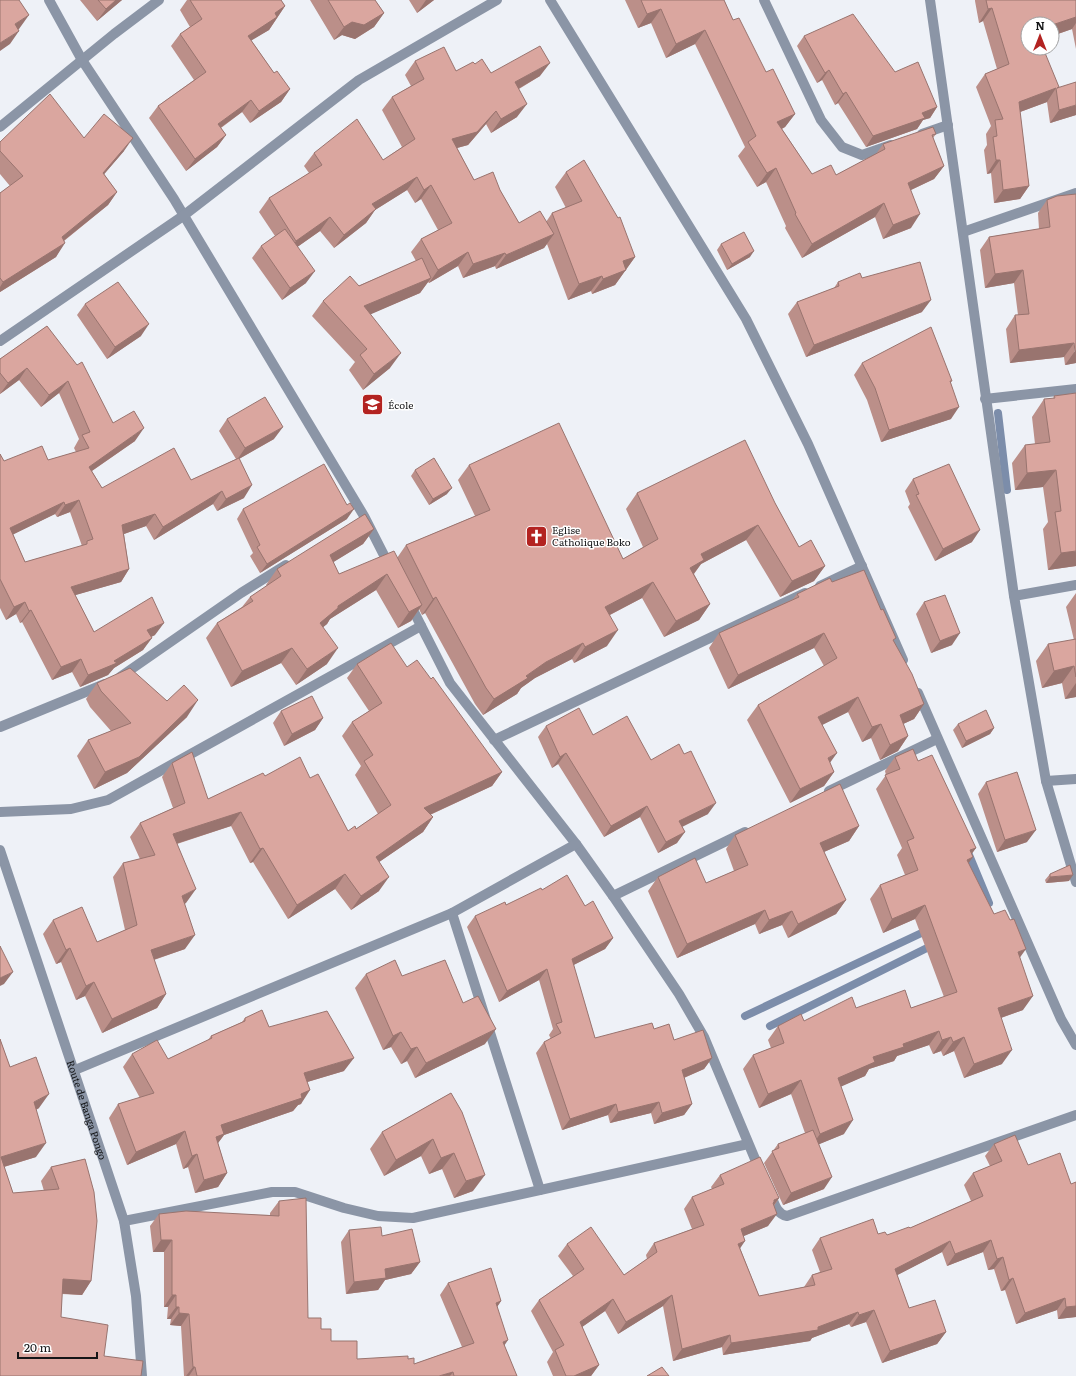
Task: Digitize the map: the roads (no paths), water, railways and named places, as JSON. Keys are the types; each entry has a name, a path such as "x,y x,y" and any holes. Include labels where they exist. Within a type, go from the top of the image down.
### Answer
{"street":[{"path":"49,0 82,60 174,198 183,216 396,578"},
{"path":"0,127 159,0"},
{"path":"0,341 183,216 359,80 497,0"},
{"path":"550,0 746,319 808,444 906,667"},
{"path":"764,0 821,120 842,147 862,155 898,143"},
{"path":"930,0 985,399 1014,596 1046,781 1076,882"},
{"path":"912,138 948,125"},
{"path":"963,232 1076,193"},
{"path":"985,399 1076,389"},
{"path":"0,727 110,682 293,560"},
{"path":"494,740 862,566"},
{"path":"1014,596 1076,585"},
{"path":"403,592 450,683 576,844 679,994 704,1037 764,1181 778,1211 782,1215 787,1216 1076,1114"},
{"path":"0,812 71,809 108,800 421,626"},
{"path":"912,681 1061,1019 1076,1045"},
{"path":"818,797 938,739"},
{"path":"1046,781 1076,779"},
{"path":"613,896 754,828"},
{"path":"74,1070 452,912 576,844"},
{"name":"Route de Banga Pongo","path":"0,850 124,1221 136,1296 142,1376"},
{"path":"452,912 540,1190"},
{"path":"124,1221 272,1192 295,1192 344,1208 371,1214 413,1218 748,1144"}],"waterway":[{"path":"998,413 1007,490"},
{"path":"967,850 989,903 979,907"},
{"path":"745,1016 930,929"},
{"path":"770,1026 935,944"}],"place":[{"name":"École","path":"372,405"},
{"name":"Eglise Catholique Boko","path":"537,536"}]}
